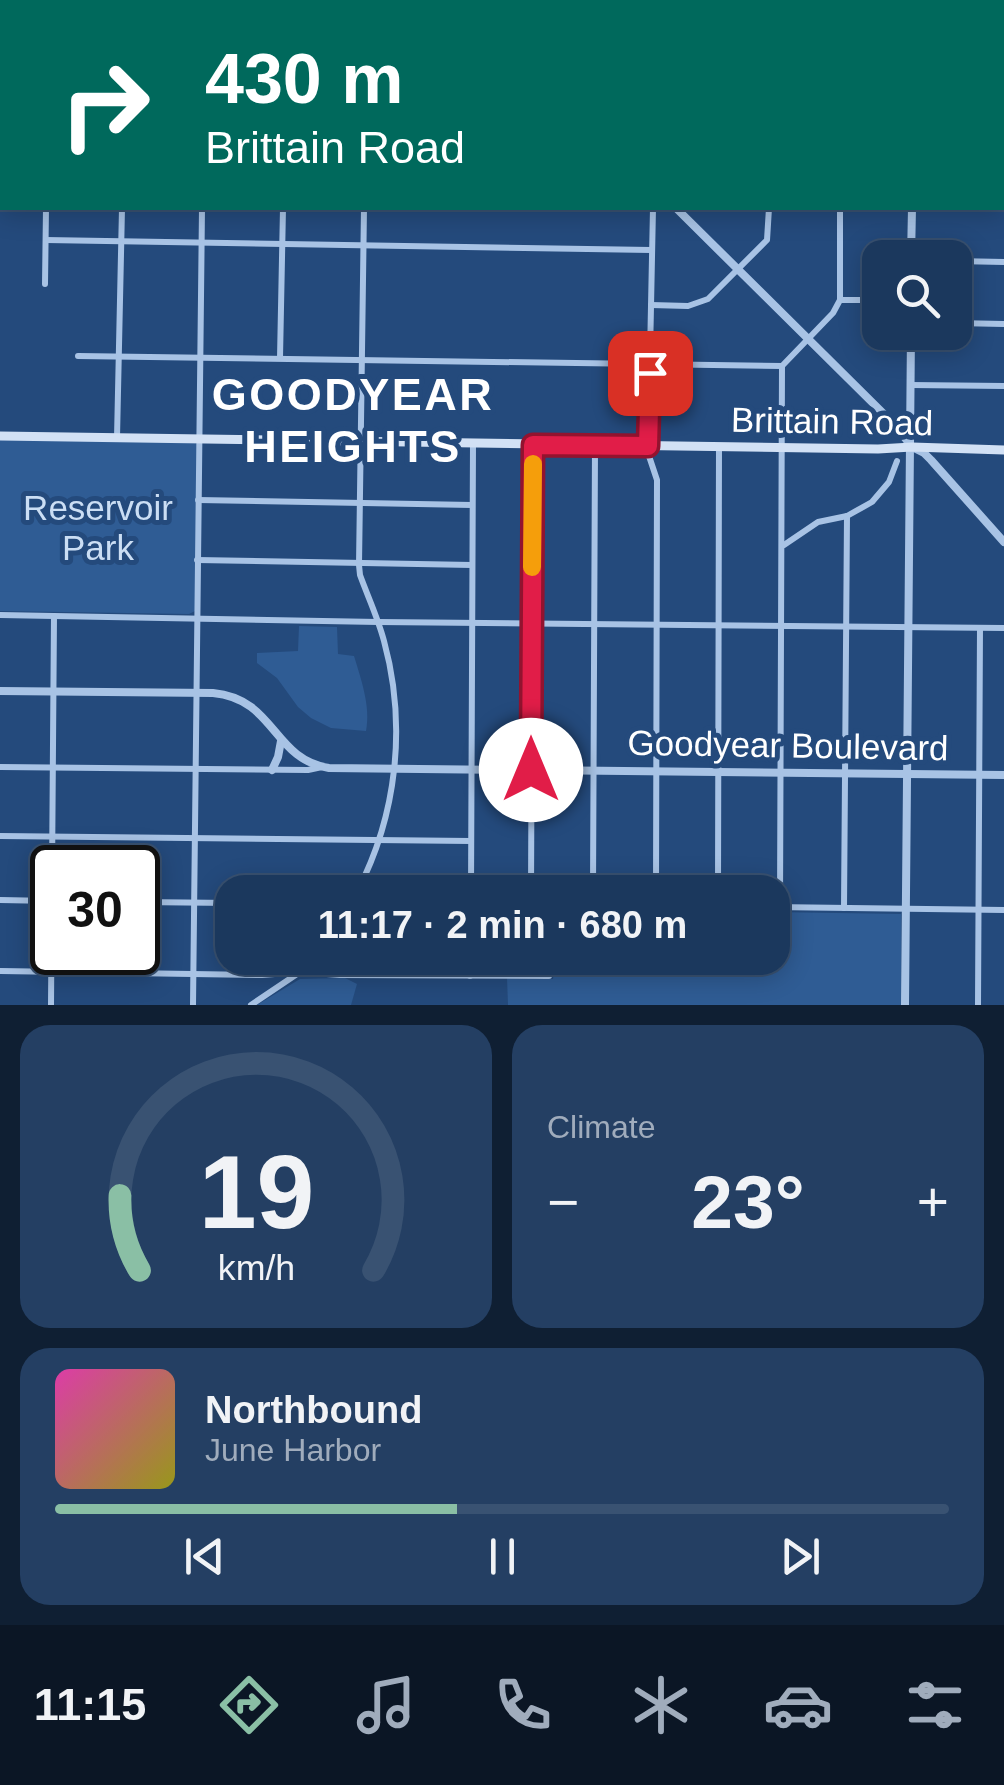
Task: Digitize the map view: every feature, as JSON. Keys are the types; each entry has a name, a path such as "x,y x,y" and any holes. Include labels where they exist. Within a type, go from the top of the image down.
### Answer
{"main road":[{"name":"Brittain Road","path":"0,436 1004,450"}],"street":[{"path":"45,284 46,210"},
{"path":"117,438 122,210"},
{"path":"193,1005 202,210"},
{"path":"280,358 283,210"},
{"path":"364,210 359,565 389,660 395,702 394,768 380,840 365,875"},
{"path":"653,210 648,446 649,462 657,480 656,875"},
{"path":"678,210 889,419 912,447 931,460 1004,542"},
{"path":"651,305 688,306 704,302 767,240 770,210"},
{"path":"777,875 782,773 782,366 838,307 840,210"},
{"path":"912,210 912,240"},
{"path":"46,240 652,250"},
{"path":"972,261 1004,262"},
{"path":"840,300 862,300"},
{"path":"972,323 1004,324"},
{"path":"905,1005 911,350"},
{"path":"78,356 782,366"},
{"path":"910,386 1004,386"},
{"path":"471,875 473,444"},
{"path":"531,875 533,445"},
{"path":"593,875 595,446"},
{"path":"718,875 719,447"},
{"path":"783,545 818,522 864,508 880,496 896,461"},
{"path":"198,500 472,505"},
{"path":"844,908 847,516"},
{"path":"198,560 472,566"},
{"path":"0,615 1004,628"},
{"path":"52,845 54,616"},
{"path":"978,1005 980,628"},
{"path":"0,690 221,693 248,704 298,756 322,767"},
{"path":"272,770 281,741"},
{"path":"0,767 322,767"},
{"name":"Goodyear Boulevard","path":"322,767 1004,774"},
{"path":"0,836 471,841"},
{"path":"0,900 30,901"},
{"path":"160,902 215,902"},
{"path":"790,907 1004,910"},
{"path":"0,972 30,972"},
{"path":"160,974 215,974"},
{"path":"50,1005 51,975"},
{"path":"259,975 266,995"},
{"path":"250,1005 296,975"},
{"path":"340,975 549,976"}],"green space":[{"name":"Reservoir Park","path":"0,439 197,444 195,611 0,611"},
{"path":"299,626 337,627 338,654 354,656 362,684 366,731 331,728 311,718 277,678 257,663 257,653 298,651"},
{"path":"790,912 901,914 901,1005 508,1005 507,978 553,979 554,975 790,975"},
{"path":"345,978 357,984 351,1005 257,1005 300,979"}],"slow traffic":[{"path":"532,567 533,464"}],"district":[{"name":"GOODYEAR HEIGHTS","path":"353,420"}],"route":[{"path":"531,770 533,445 648,446 650,373"}]}
